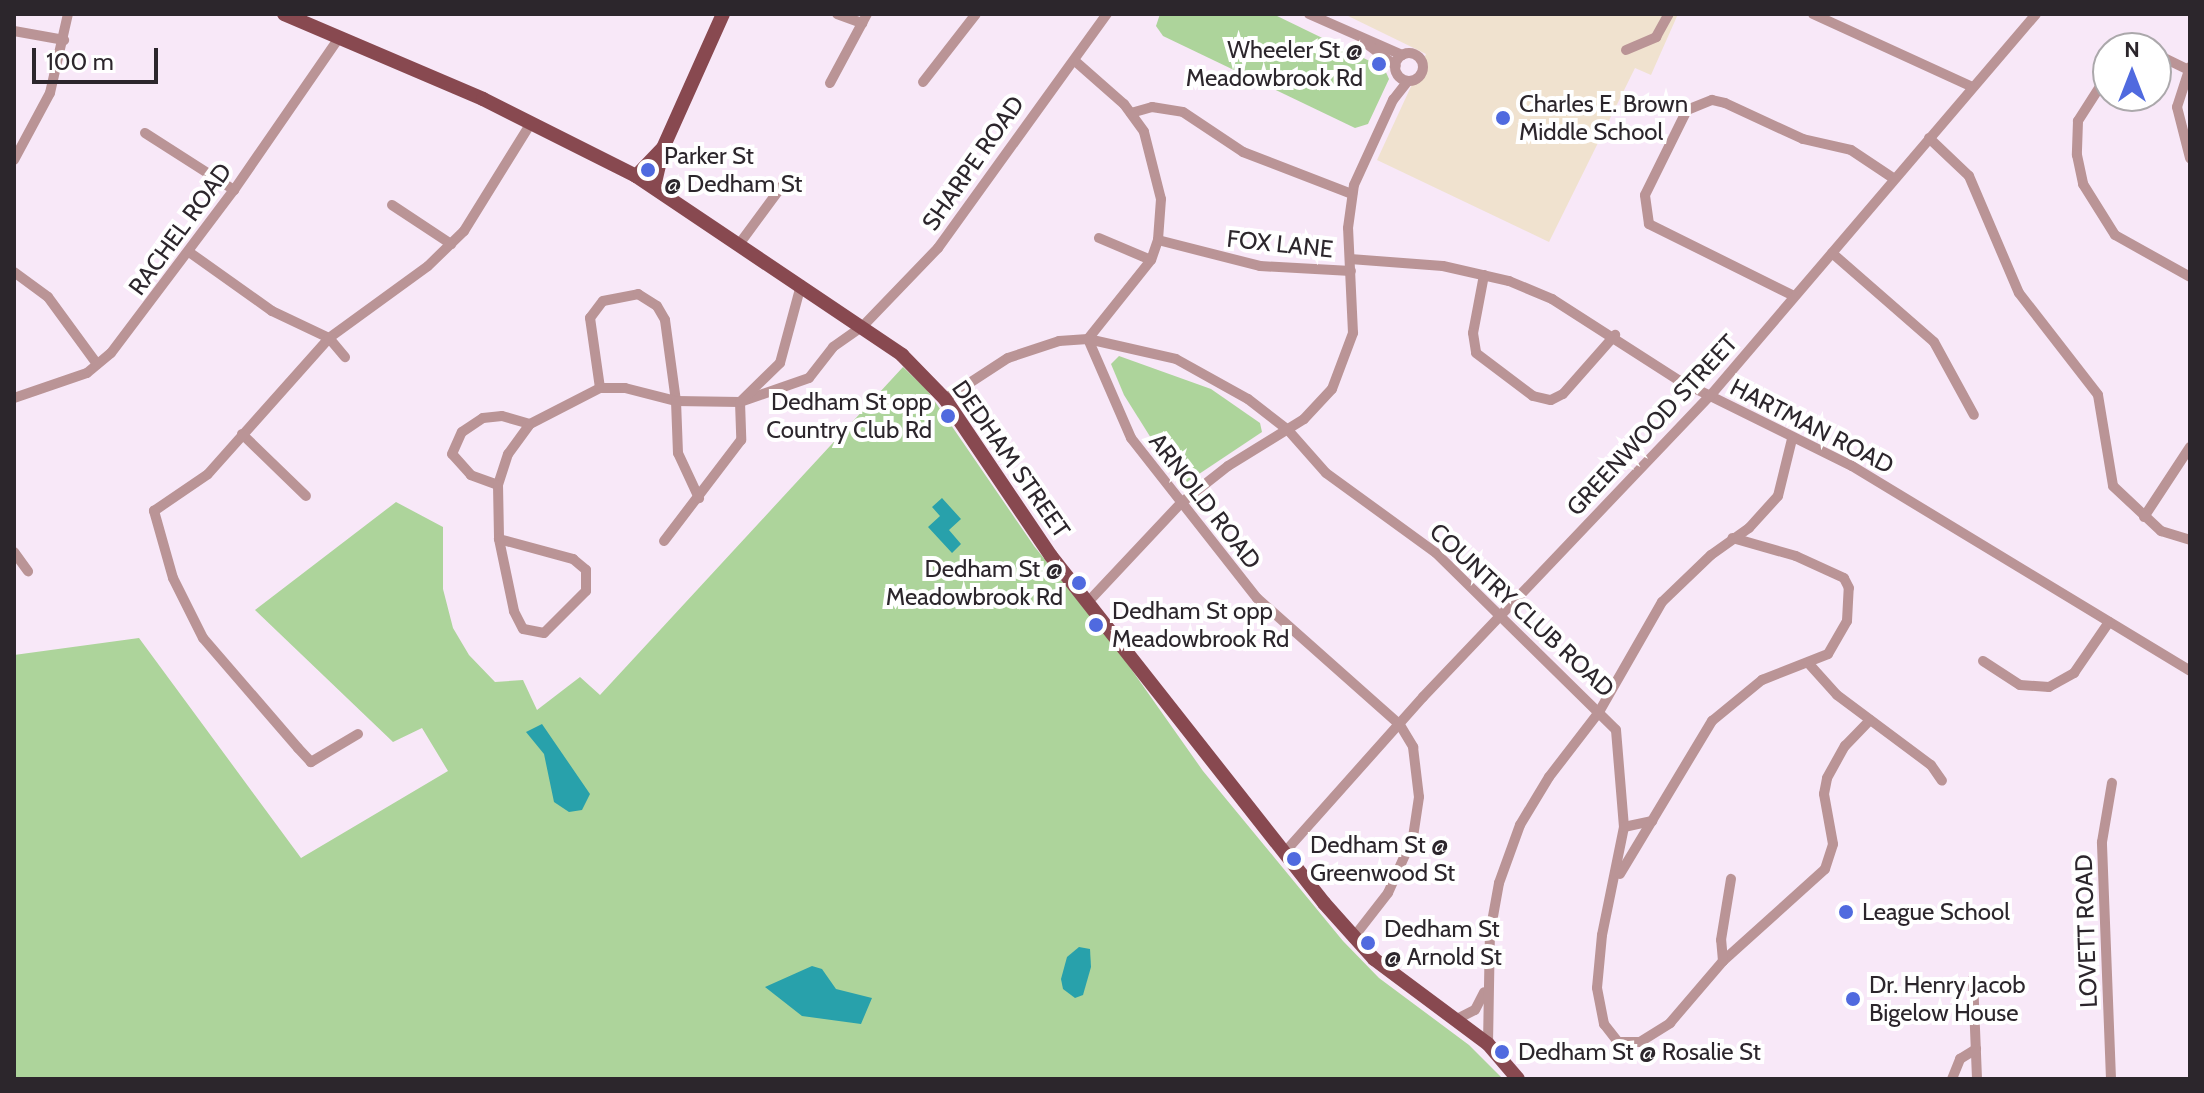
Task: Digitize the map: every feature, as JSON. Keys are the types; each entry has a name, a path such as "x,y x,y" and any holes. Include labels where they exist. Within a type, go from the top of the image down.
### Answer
{"main road":[{"name":"DEDHAM STREET","path":"284,14 531,123 636,176 740,243 902,355 945,399 1088,602 1353,938 1404,985 1488,1044 1518,1079"},
{"path":"654,187 663,148 723,14"},
{"path":"636,176 663,148"}],"street":[{"path":"14,160 50,93 68,14"},
{"path":"830,83 864,19 837,14"},
{"path":"923,82 976,14"},
{"name":"SHARPE ROAD","path":"740,402 809,378 833,347 862,327 970,207 1046,92 1075,61 1107,14"},
{"path":"1309,14 1402,55 1414,54 1423,65 1421,75 1401,74 1355,36"},
{"path":"1626,50 1656,37 1669,14"},
{"path":"1813,14 1970,86"},
{"name":"GREENWOOD STREET","path":"1284,853 1500,617 1710,396 1970,86 2036,14"},
{"path":"14,31 64,40"},
{"name":"RACHEL ROAD","path":"14,398 69,380 97,364 123,341 234,190 339,38"},
{"path":"1088,602 1181,503 1228,466 1288,430 1332,389 1348,352 1352,194 1393,100 1401,74 1402,55"},
{"path":"1075,61 1131,113 1144,132 1157,178 1158,240 1151,260 1088,339"},
{"path":"2190,68 2177,107 2190,158"},
{"path":"2092,99 2078,121 2083,184 2092,206 2115,235 2190,277"},
{"path":"1794,296 1649,224 1645,195 1687,110 1712,100 1725,103 1803,139 1851,150 1893,178"},
{"path":"1131,113 1152,107 1183,112 1243,152 1352,194"},
{"path":"358,734 311,762 214,654 173,578 154,511 197,484 329,338 451,244 481,208 531,123"},
{"path":"145,133 234,190"},
{"path":"1929,138 1969,176 2005,270 2092,385 2107,473 2123,500 2161,531 2190,540"},
{"path":"740,243 785,182"},
{"path":"392,205 451,244"},
{"path":"1099,238 1151,260"},
{"name":"FOX LANE","path":"1158,240 1260,266 1351,271"},
{"path":"189,252 272,311 329,338 345,357"},
{"path":"1832,253 1934,342 1974,415"},
{"name":"HARTMAN ROAD","path":"1350,259 1484,275 1552,299 1710,396 1852,466 2190,671"},
{"path":"14,272 48,297 97,364"},
{"path":"1484,275 1473,333 1476,353 1533,396 1551,400 1563,394 1615,335"},
{"path":"499,539 573,559 586,570 586,591 544,633 523,629 514,611 499,539 498,485 508,454 530,424 600,388 625,388 676,401 740,402 780,363 801,285"},
{"path":"600,388 590,318 603,301 638,294 657,306 665,320 676,401 678,453 699,498"},
{"name":"COUNTRY CLUB ROAD","path":"945,399 1008,358 1059,341 1088,339 1176,359 1218,379 1288,430 1326,473 1436,553 1616,730 1624,827 1602,935 1597,988 1604,1024 1618,1042 1640,1042 1663,1029 1723,961 1825,869 1833,844 1824,794 1827,778 1845,746 1870,720"},
{"name":"ARNOLD ROAD","path":"1088,339 1131,438 1257,598 1400,725 1417,764 1417,817 1388,893 1353,938"},
{"path":"664,541 741,440 740,402"},
{"path":"498,485 471,475 457,462 452,454 454,442 483,418 502,416 530,424"},
{"path":"242,434 306,496"},
{"path":"1488,1044 1487,987 1493,912 1509,850 1538,793 1599,712 1655,611 1778,496 1792,439"},
{"path":"2144,517 2190,447"},
{"path":"1615,883 1692,746 1722,710 1762,680 1810,665 1842,637 1850,600 1844,578 1796,556 1733,538"},
{"path":"14,552 28,571"},
{"path":"1983,661 2020,685 2049,687 2074,673 2109,622"},
{"path":"1810,665 1837,695 1931,765 1942,781"},
{"name":"LOVETT ROAD","path":"2111,1079 2102,842 2112,783"},
{"path":"1624,827 1652,821"},
{"path":"1723,961 1721,940 1731,879"},
{"path":"1973,979 1977,1079"},
{"path":"1455,1020 1475,1010 1487,987"},
{"path":"1952,1079 1960,1059 1976,1049"}],"shaded area":[{"name":"Charles E. Brown Middle School","path":"1344,14 1678,14 1651,75 1635,68 1549,242 1377,160 1426,54"}],"green space":[{"path":"1160,14 1273,14 1384,68 1389,79 1368,124 1355,128 1163,36 1156,26"},
{"path":"1119,356 1211,389 1260,423 1262,432 1181,486 1124,395 1111,364"},
{"path":"903,367 927,390 1034,546 1117,649 1203,771 1343,941 1379,978 1469,1045 1503,1079 14,1079 14,655 139,638 301,858 448,771 422,728 393,742 255,610 396,502 443,527 443,589 453,628 469,655 495,682 523,680 537,710 580,677 600,695"}],"water":[{"path":"942,498 961,519 949,530 961,544 952,553 928,527 940,516 932,507"},
{"path":"542,724 590,794 582,810 569,812 554,802 544,754 526,732"},
{"path":"1079,947 1090,949 1091,967 1083,995 1075,998 1063,989 1061,979 1067,957"},
{"path":"812,966 822,969 836,989 872,998 861,1024 802,1016 765,987"}],"place":[{"name":"Wheeler St @ Meadowbrook Rd","path":"1379,64"},
{"name":"Charles E. Brown Middle School","path":"1503,118"},
{"name":"Parker St @ Dedham St","path":"648,170"},
{"name":"Dedham St opp Country Club Rd","path":"948,416"},
{"name":"Dedham St @ Meadowbrook Rd","path":"1079,583"},
{"name":"Dedham St opp Meadowbrook Rd","path":"1096,625"},
{"name":"Dedham St @ Greenwood St","path":"1294,859"},
{"name":"League School","path":"1846,912"},
{"name":"Dedham St @ Arnold St","path":"1368,943"},
{"name":"Dr. Henry Jacob Bigelow House","path":"1853,999"},
{"name":"Dedham St @ Rosalie St","path":"1502,1052"}]}
